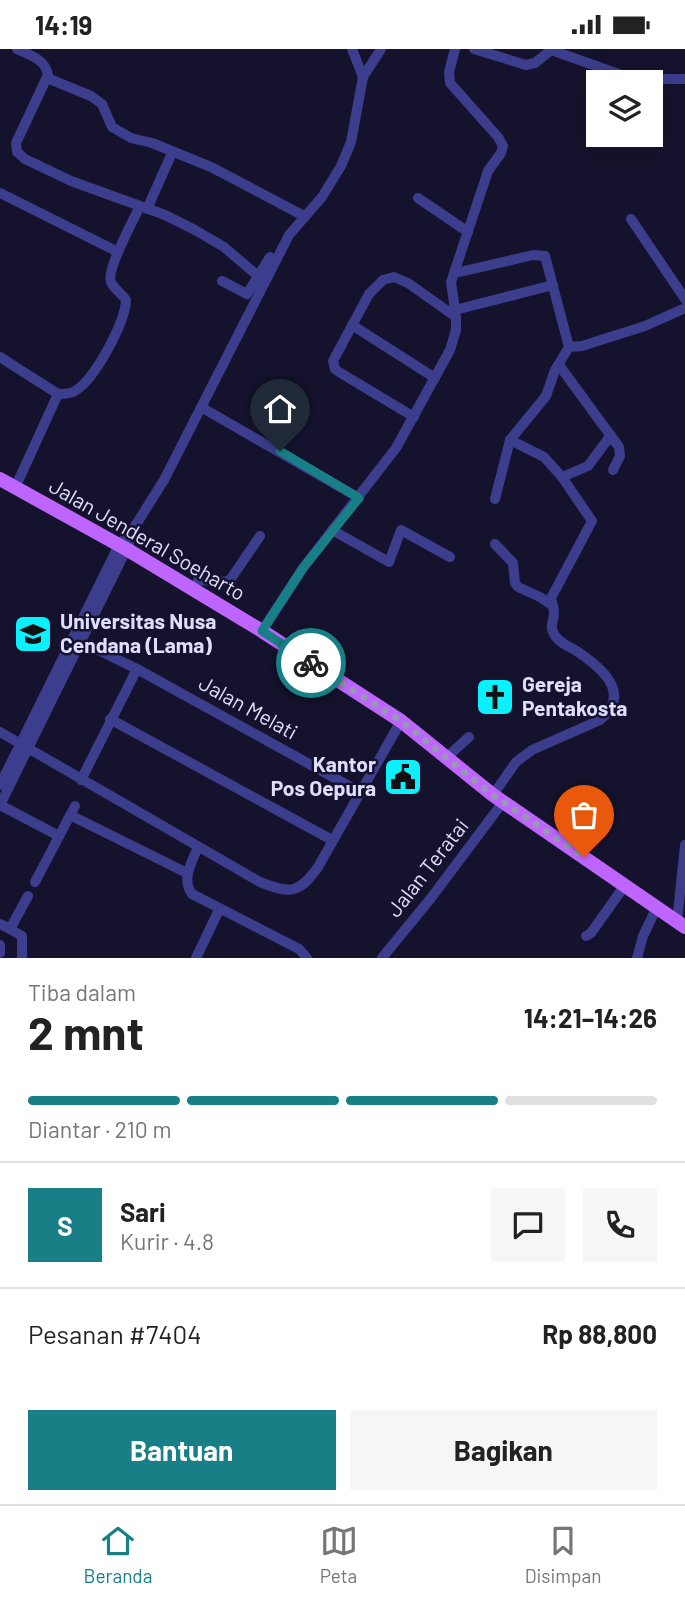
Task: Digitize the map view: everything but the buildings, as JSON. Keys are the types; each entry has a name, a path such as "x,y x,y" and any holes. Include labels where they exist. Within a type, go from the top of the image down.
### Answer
{"main road":[{"name":"Jalan Jenderal Soeharto","path":"0,479 123,547 262,631 401,721 498,799 681,924"}],"street":[{"path":"17,49 43,62 47,70 47,78 16,143 17,152 25,159 71,181 205,235 224,247 258,277"},
{"path":"352,49 363,77"},
{"path":"59,835 0,805 24,745 123,547 164,480 201,407 258,277 298,213 322,197 345,157 351,142 363,77 381,49"},
{"path":"262,631 303,568 396,447 454,339 455,314 451,282 488,171 503,146 450,83 449,72 455,49"},
{"path":"474,49 526,65 535,63 547,50 554,50 633,79 685,79"},
{"path":"47,78 91,96 102,104 112,127 131,138 152,143 211,167 298,213"},
{"path":"0,358 58,394 74,392 90,379 110,344 124,310 126,300 111,282 118,251 172,153"},
{"path":"0,193 118,251"},
{"path":"418,198 468,232"},
{"path":"251,297 289,235 298,213"},
{"path":"631,219 685,299"},
{"path":"455,273 540,254 545,256 569,347 555,370 546,396 510,440 495,499"},
{"path":"414,417 335,369 333,361 373,288 383,280 394,277 408,283 455,314 553,285"},
{"path":"222,281 251,297"},
{"path":"569,347 582,346 645,326 685,308"},
{"path":"352,325 435,378"},
{"path":"559,365 619,447 620,456 613,470"},
{"path":"15,488 58,394"},
{"path":"201,407 359,498"},
{"path":"562,477 588,466 611,435"},
{"path":"510,440 544,457 562,477 592,521 554,590 552,605"},
{"path":"332,530 389,562 401,530 450,557"},
{"path":"193,590 198,581 223,583 230,580 260,536"},
{"path":"495,544 513,563 517,587 552,605"},
{"path":"0,785 80,641 123,547"},
{"name":"Jalan Teratai","path":"382,958 431,898 498,799 516,762 531,750 600,720 608,713 615,697 612,684 606,675 579,652 557,639 552,632 552,605"},
{"name":"Jalan Melati","path":"80,641 137,669 360,792"},
{"path":"80,780 137,669"},
{"path":"110,719 332,840"},
{"path":"0,731 198,847 260,882 282,891 292,890 308,882 401,721"},
{"path":"447,757 469,737"},
{"path":"35,882 72,811 187,873"},
{"path":"681,924 685,845"},
{"path":"198,847 187,873 188,889 192,894 299,949 307,958"},
{"path":"586,936 591,933 625,885"},
{"path":"22,958 22,936 5,927 28,895"},
{"path":"637,958 643,936 657,907"},
{"path":"196,958 219,910"},
{"path":"0,945 0,953"}],"way so far":[{"path":"311,663 401,721 493,795 584,857"}],"place":[{"name":"Universitas Nusa Cendana (Lama)","path":"33,634"},
{"name":"Gereja Pentakosta","path":"495,697"},
{"name":"Kantor Pos Oepura","path":"403,777"}],"route":[{"path":"280,451 359,498 303,568 262,631 311,663"}]}
